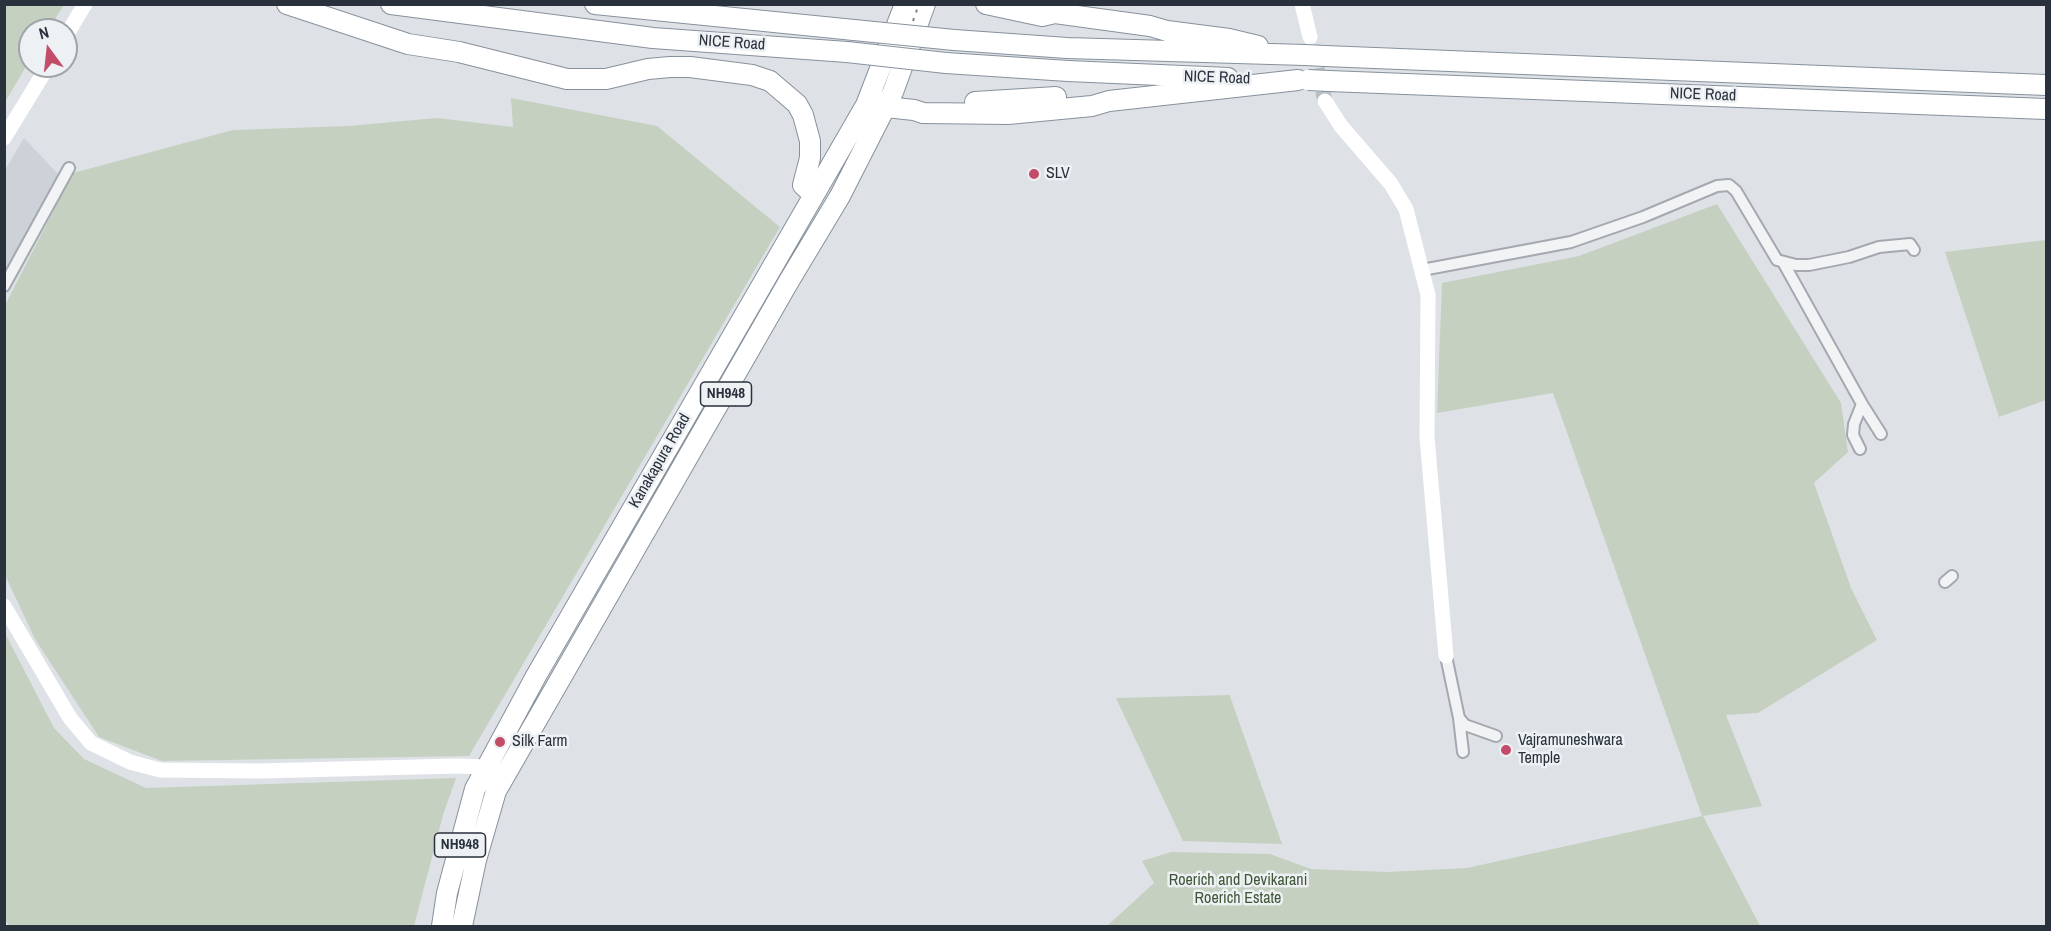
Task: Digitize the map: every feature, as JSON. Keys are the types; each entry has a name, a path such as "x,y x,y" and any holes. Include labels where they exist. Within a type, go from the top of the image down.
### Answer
{"highway":[{"path":"287,4 408,44 459,52 567,79 606,79 648,69 690,67 752,75 770,81 786,93 803,115 810,141 810,158 803,184 814,195"},
{"name":"NICE Road","path":"391,4 653,38 847,52 946,63 1103,73 1303,80 1327,91 2046,108"},
{"name":"NICE Road","path":"595,4 854,30 1067,48 1304,49 1325,56 2046,85"},
{"name":"Kanakapura Road","path":"442,927 447,893 475,789 542,665 866,105 905,4"},
{"name":"Kanakapura Road","path":"462,927 476,860 496,791 840,196 886,107 925,4"},
{"path":"986,4 1042,16 1055,13 1304,49"},
{"path":"886,107 923,113 1008,114 1303,80"},
{"path":"761,287 781,296"}],"street":[{"path":"77,18 85,4"},
{"path":"1302,4 1304,49"},
{"path":"4,138 41,78"},
{"path":"1327,91 1341,126 1391,184 1406,209 1428,295 1426,437 1446,656 1459,718 1463,752"},
{"path":"4,286 69,168"},
{"path":"1422,270 1571,242 1643,217 1716,186 1729,185 1736,191 1777,260 1796,265 1809,265 1849,257 1879,247 1910,244 1914,250"},
{"path":"1783,262 1881,434"},
{"path":"1860,449 1853,435 1854,424 1862,404"},
{"path":"4,606 70,718 91,743 130,762 160,770 260,771 436,766 487,767 506,773"},
{"path":"1459,718 1466,725 1496,736"}],"shaded area":[{"path":"24,138 60,176 5,271 5,170"}],"green space":[{"path":"5,4 64,5 56,18 18,18 19,78 5,102"},
{"path":"511,98 657,126 780,227 469,756 162,761 99,737 35,639 5,575 5,305 73,173 233,130 348,126 437,118 513,127"},
{"name":"Roerich and Devikarani Roerich Estate","path":"1717,204 1841,403 1848,452 1814,483 1851,588 1877,640 1758,713 1726,715 1762,806 1703,816 1760,926 1107,926 1154,883 1142,861 1171,852 1270,854 1311,869 1387,872 1467,868 1702,816 1553,393 1437,413 1442,283 1579,256"},
{"path":"2046,240 2046,400 1999,417 1945,252"},
{"path":"5,633 54,728 84,759 146,788 456,778 443,815 414,926 10,926 4,919"},
{"path":"1230,695 1282,844 1183,841 1116,698"}],"tunnel":[{"path":"1312,46 1325,101"}],"railway":[{"path":"913,21 919,4"}],"place":[{"name":"SLV","path":"1034,174"},
{"name":"Silk Farm","path":"500,742"},
{"name":"Vajramuneshwara Temple","path":"1506,750"}]}
